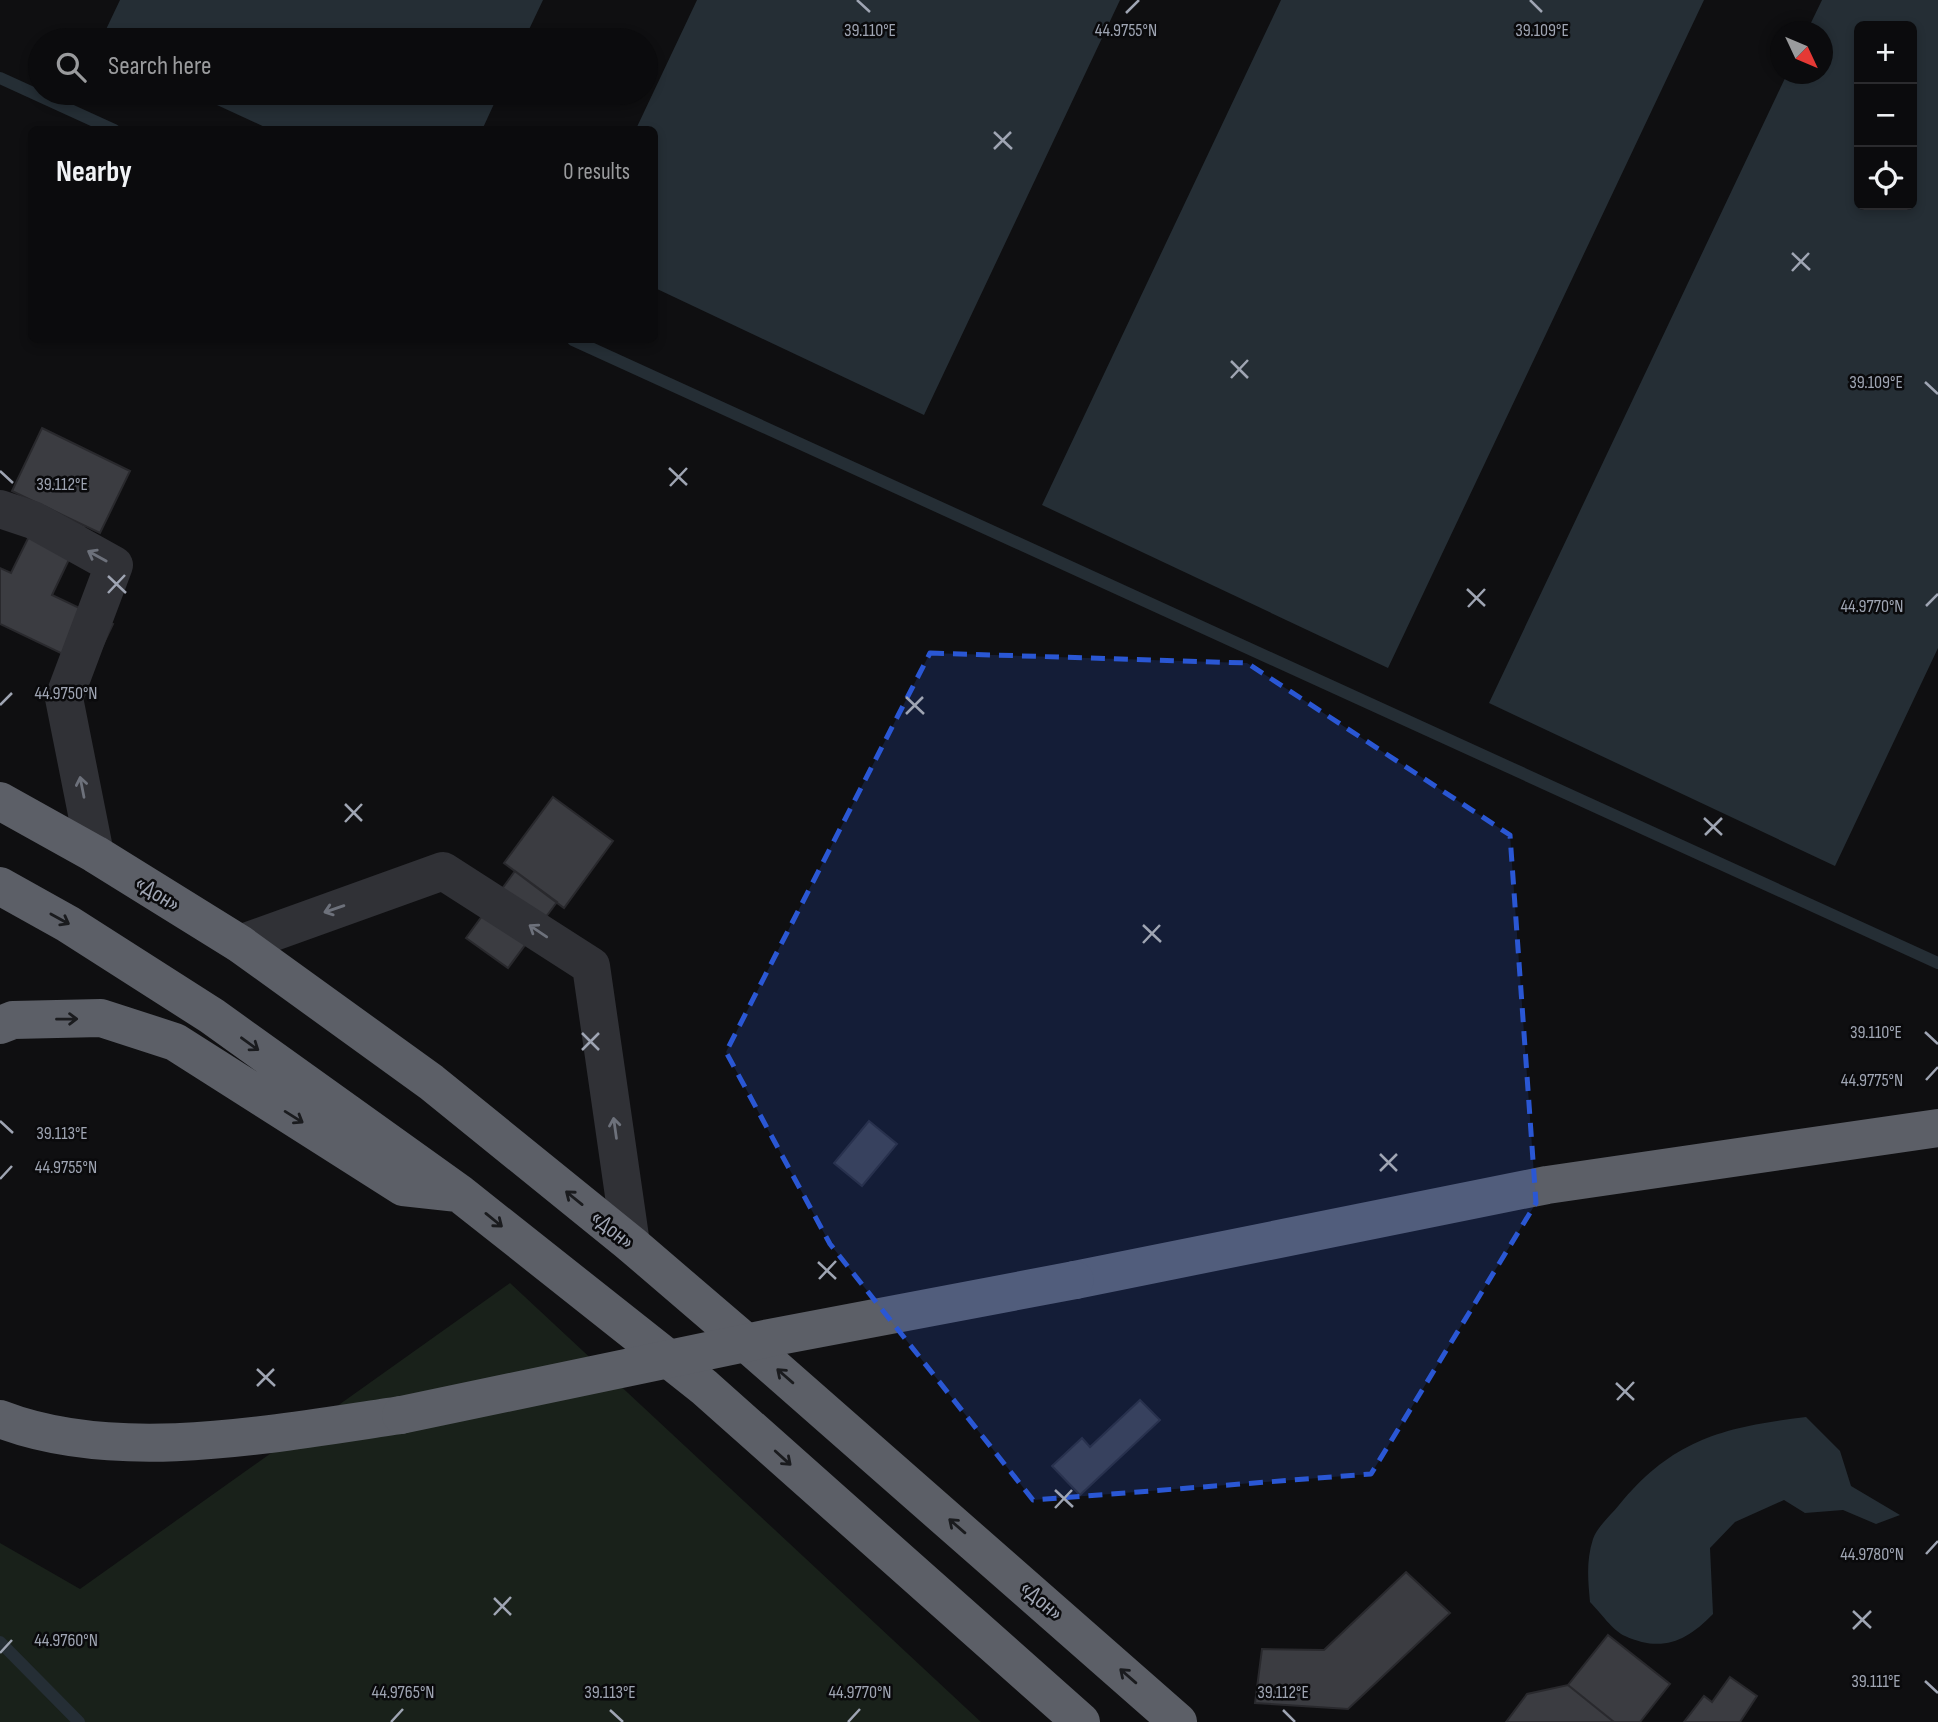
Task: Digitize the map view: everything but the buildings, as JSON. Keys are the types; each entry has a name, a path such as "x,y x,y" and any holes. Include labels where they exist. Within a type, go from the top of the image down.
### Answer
{"highway":[{"name":"«Дон»","path":"0,801 95,854 240,944 430,1082 631,1244 1178,1722"},
{"path":"0,886 68,924 212,1016 459,1193 704,1387 1081,1722"},
{"path":"0,1025 13,1020 102,1018 175,1042 403,1187 459,1193"},
{"path":"0,1419 30,1431 104,1442 244,1437 401,1415 769,1338 1075,1280 1547,1185 1938,1128"}],"lane":[{"path":"0,509 33,520 114,565 64,698 95,854"},
{"path":"240,944 443,871 592,967 631,1244"}],"highlighted area":[{"path":"930,653 1247,663 1510,835 1536,1203 1371,1474 1033,1500 830,1244 726,1052"}],"shaded area":[{"path":"120,0 543,0 530,28 107,28"},
{"path":"697,0 1120,0 924,415 658,289 658,126 637,126 647,105 658,105 658,82"},
{"path":"1281,0 1704,0 1388,668 1042,505"},
{"path":"1822,0 1938,0 1938,648 1835,866 1489,703 1782,84 1833,84 1833,21 1812,21"},
{"path":"217,105 493,105 484,126 262,126"},
{"path":"510,1283 981,1722 0,1722 0,1543 80,1589"},
{"path":"1806,1417 1840,1451 1851,1486 1900,1515 1876,1524 1843,1510 1805,1513 1784,1500 1735,1522 1710,1548 1713,1614 1693,1631 1673,1642 1651,1644 1625,1636 1616,1630 1590,1602 1588,1570 1595,1535 1619,1505 1659,1465 1702,1440 1750,1426"}],"waterway":[{"path":"0,78 28,91"},
{"path":"59,105 105,126"},
{"path":"580,343 1938,963"},
{"path":"0,1642 79,1722"}]}
